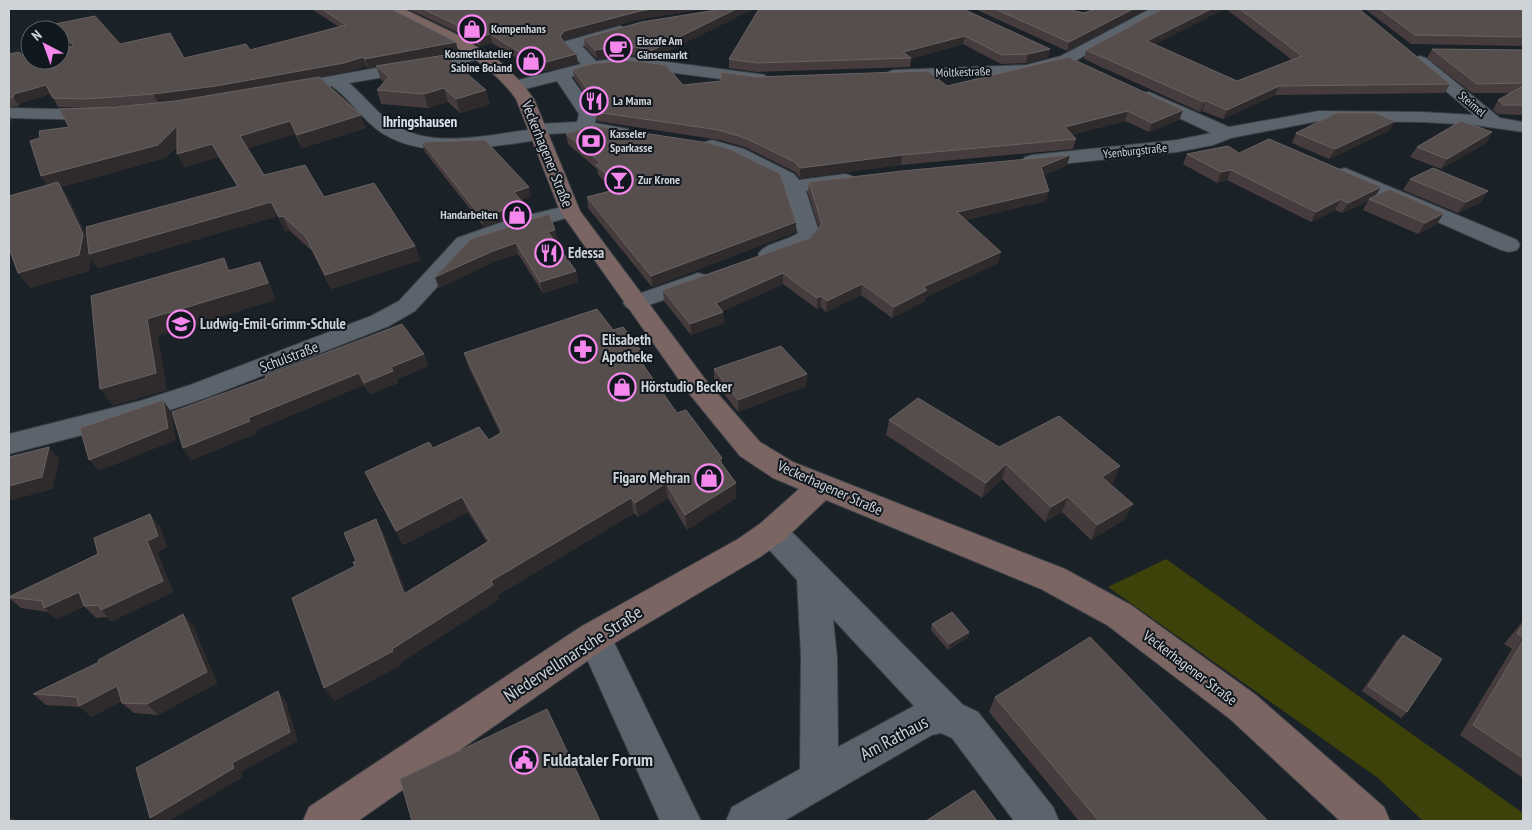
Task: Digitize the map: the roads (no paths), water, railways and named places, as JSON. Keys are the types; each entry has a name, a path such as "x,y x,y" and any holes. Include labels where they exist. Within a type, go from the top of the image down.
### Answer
{"street":[{"name":"Veckerhagener Straße","path":"393,9 419,20 493,62 517,86 525,99 570,211 634,304 696,385 750,448 783,470 1053,579 1119,615 1243,708 1370,821"},
{"name":"Moltkestraße","path":"875,76 1026,70 1067,59 1160,9"},
{"path":"592,66 571,44 632,27"},
{"path":"1049,50 1085,67"},
{"name":"Steimel","path":"1427,51 1408,51 1496,124"},
{"path":"268,93 334,80 453,61 480,54"},
{"path":"517,86 561,76 592,66 629,62 757,79 777,78"},
{"path":"561,76 588,114 585,127"},
{"path":"334,80 347,89 388,128 400,135 429,143 471,142 585,127 640,136"},
{"path":"1138,92 1234,132 1277,145"},
{"path":"9,113 112,114"},
{"name":"Ysenburgstraße","path":"1011,162 1149,150 1206,141 1234,132 1320,116 1390,116 1474,120 1523,127"},
{"name":"Ysenburgstraße","path":"1474,120 1523,142"},
{"path":"694,143 728,151 756,162 787,178 794,187 809,235 800,242 746,262"},
{"path":"1331,168 1509,245"},
{"path":"794,187 863,178"},
{"name":"Schulstraße","path":"9,444 153,406 250,371 380,320 407,306 460,246 465,243 516,225 570,211"},
{"path":"634,304 719,272"},
{"name":"Niedervellmarsche Straße","path":"323,821 594,637 749,548 772,532 821,486"},
{"path":"772,532 949,717"},
{"path":"813,575 819,657 819,779"},
{"path":"594,637 681,821"},
{"name":"Am Rathaus","path":"746,821 919,722 933,716 949,717 965,726 1039,821"}],"place":[{"name":"Kompenhans","path":"472,29"},
{"name":"Eiscafe Am Gänsemarkt","path":"618,48"},
{"name":"Kosmetikatelier Sabine Boland","path":"531,61"},
{"name":"La Mama","path":"594,101"},
{"name":"Kasseler Sparkasse","path":"591,141"},
{"name":"Zur Krone","path":"619,180"},
{"name":"Handarbeiten","path":"517,215"},
{"name":"Edessa","path":"549,253"},
{"name":"Ludwig-Emil-Grimm-Schule","path":"181,324"},
{"name":"Elisabeth Apotheke","path":"583,349"},
{"name":"Hörstudio Becker","path":"622,387"},
{"name":"Figaro Mehran","path":"709,478"},
{"name":"Fuldataler Forum","path":"524,760"}],"district":[{"name":"Ihringshausen","path":"420,122"}]}
